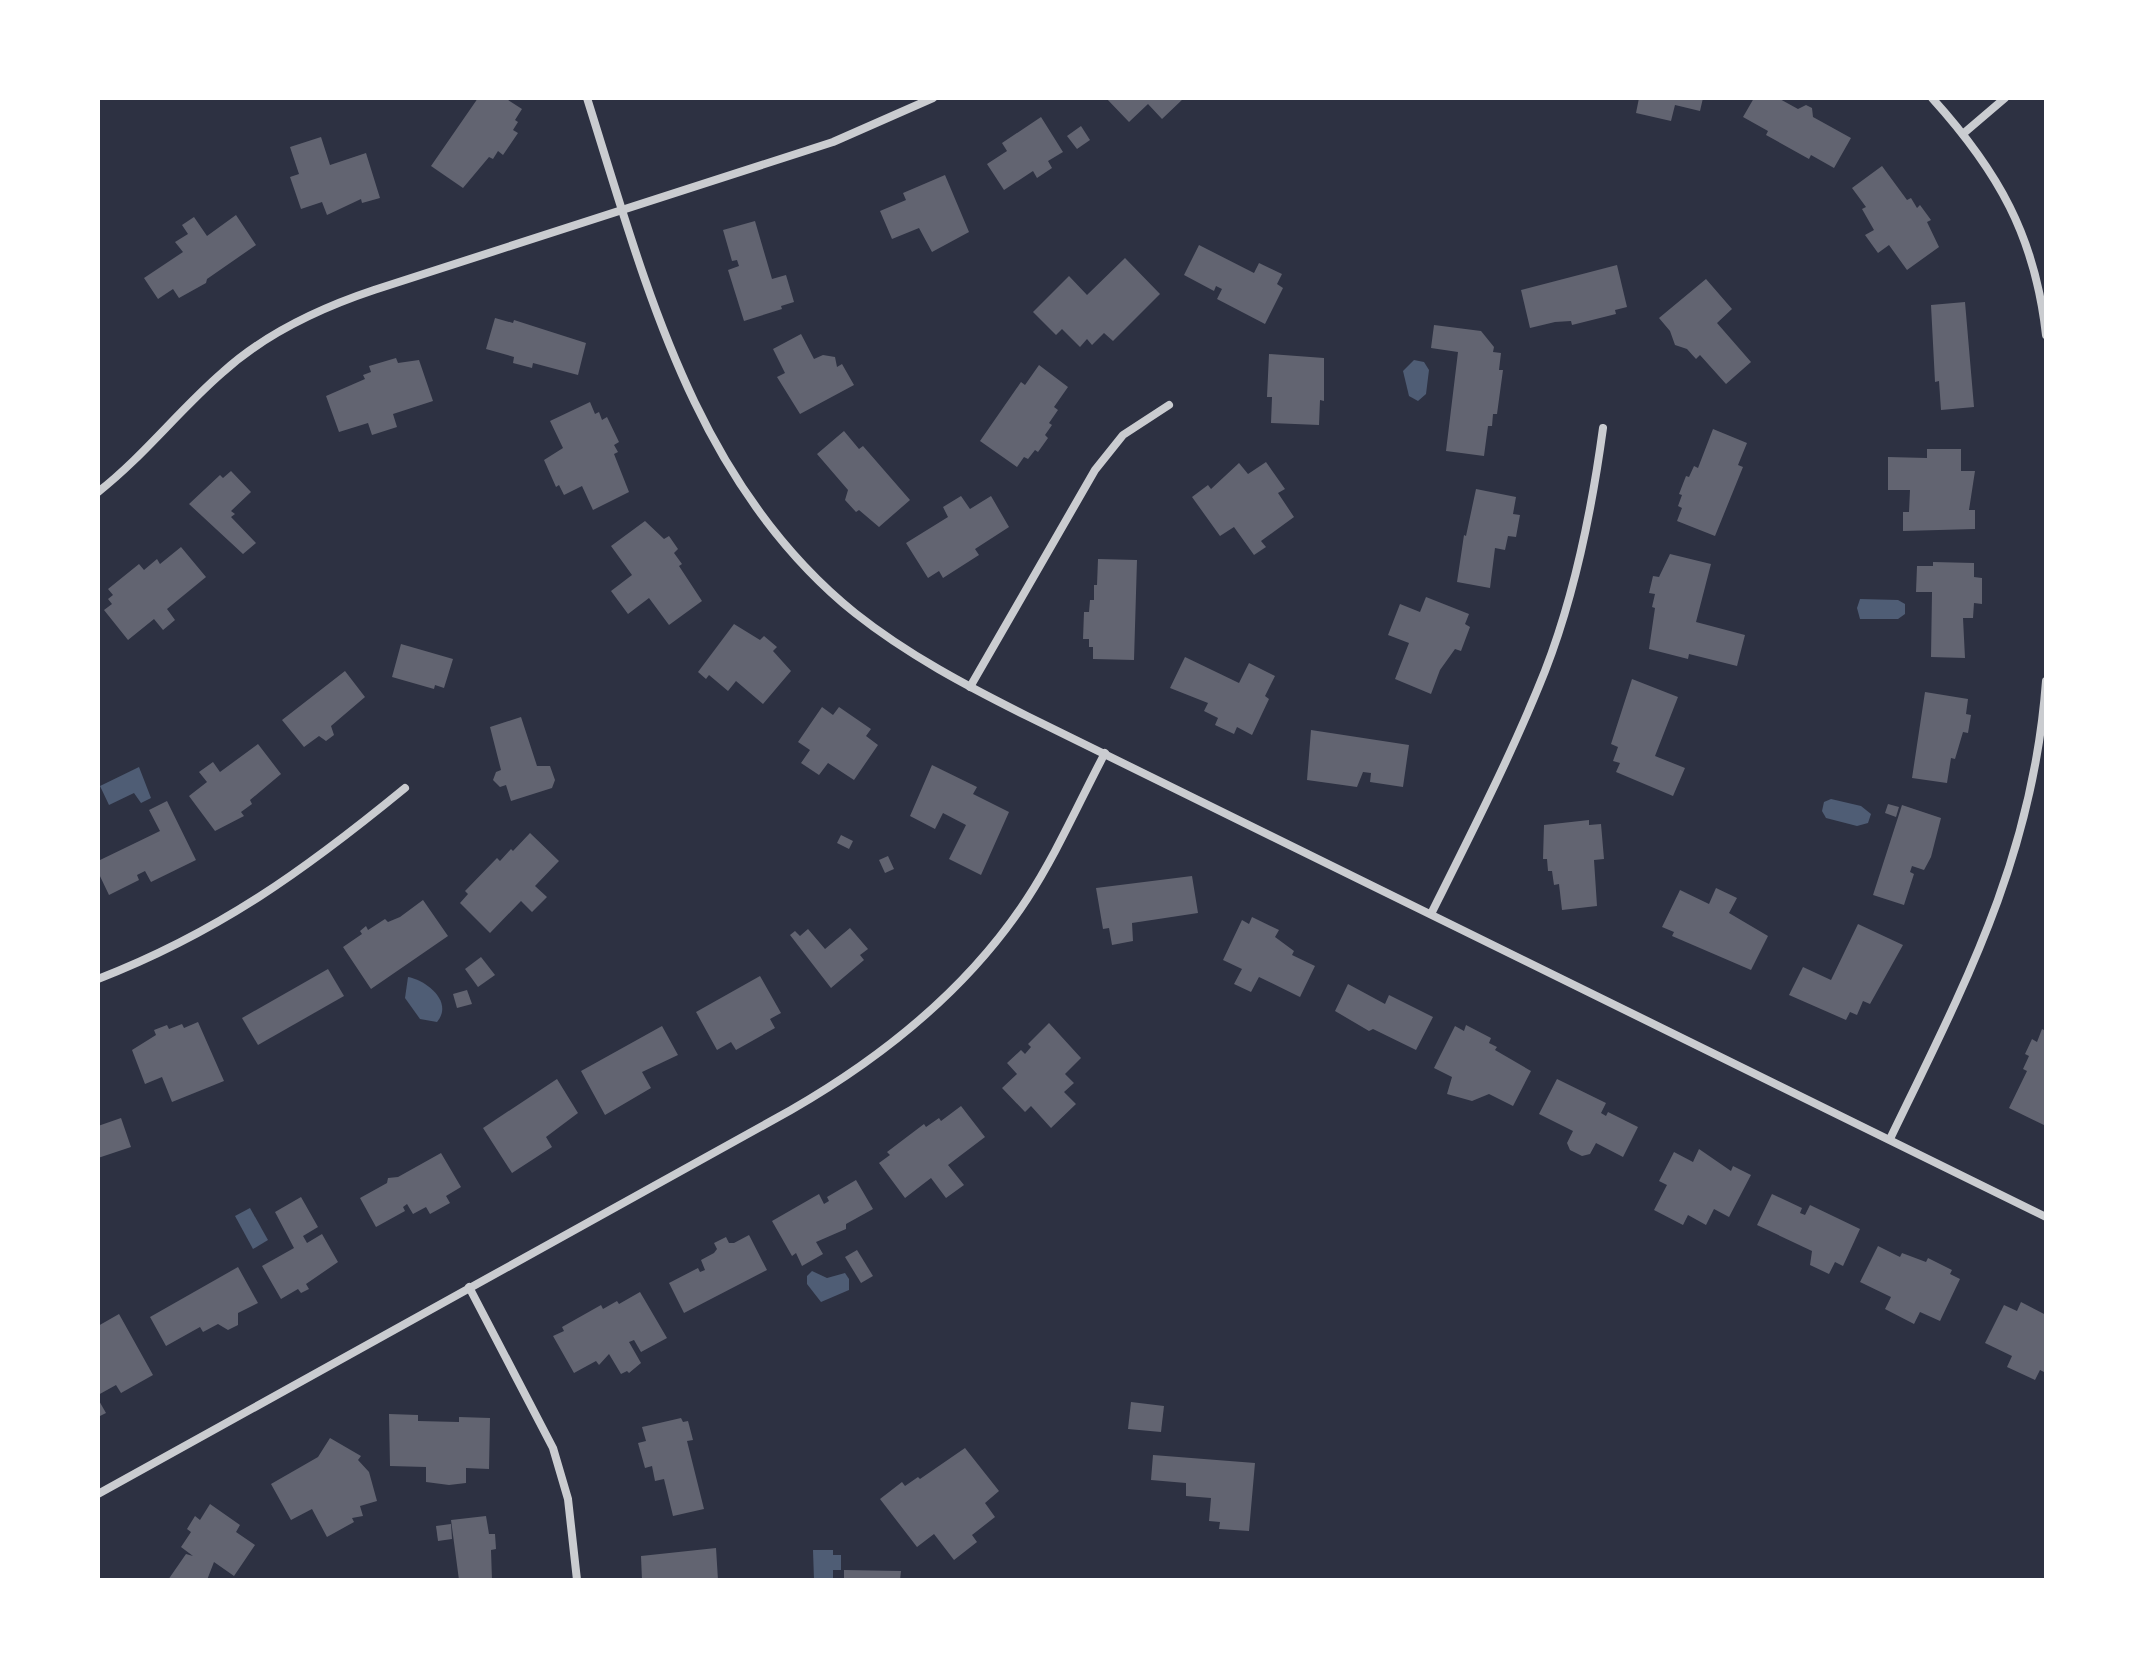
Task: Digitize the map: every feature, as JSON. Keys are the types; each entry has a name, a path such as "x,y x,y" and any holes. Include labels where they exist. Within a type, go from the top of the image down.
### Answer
{"street":[{"path":"587,98 667,344 686,389 747,499 787,546 852,611 905,650 970,687 2046,1217"},
{"path":"98,492 224,371 295,323 348,299 833,142 933,98"},
{"path":"1932,98 1964,133 1996,178 2016,216 2039,283 2046,335"},
{"path":"1964,133 2005,98"},
{"path":"970,687 1095,470 1123,435 1169,405"},
{"path":"1431,914 1506,762 1546,669 1577,560 1603,428"},
{"path":"1890,1139 1974,965 1998,907 2032,786 2046,681"},
{"path":"98,1494 804,1102 880,1053 961,981 1008,927 1050,860 1105,753"},
{"path":"98,979 170,949 242,911 305,867 405,788"},
{"path":"469,1287 553,1448 568,1499 577,1580"}],"water":[{"path":"1414,360 1424,362 1429,370 1426,394 1418,401 1409,396 1403,371"},
{"path":"1860,599 1898,600 1905,604 1905,614 1898,619 1860,619 1857,608"},
{"path":"139,767 151,798 141,803 134,793 109,805 100,786"},
{"path":"1831,799 1861,806 1871,814 1868,823 1857,826 1826,818 1822,811 1824,802"},
{"path":"408,977 423,982 436,993 442,1007 437,1022 420,1019 405,998"},
{"path":"250,1208 268,1240 253,1249 235,1216"},
{"path":"812,1271 827,1278 845,1273 849,1279 849,1290 821,1302 807,1284 807,1276"},
{"path":"813,1550 833,1550 833,1555 841,1555 841,1570 833,1570 833,1580 814,1580"}],"building":[{"path":"478,98 505,98 522,109 513,130 518,133 503,155 498,151 493,159 489,157 463,188 431,166"},
{"path":"1106,98 1184,98 1162,119 1148,104 1129,122"},
{"path":"1639,98 1703,98 1700,111 1675,105 1671,121 1636,113"},
{"path":"1754,98 1778,98 1798,109 1806,105 1812,108 1813,117 1851,138 1834,168 1811,155 1809,159 1766,135 1768,131 1743,117"},
{"path":"1041,117 1063,152 1048,161 1052,168 1037,178 1033,171 1004,190 987,164 1007,151 1002,143"},
{"path":"1081,126 1090,140 1077,149 1067,136"},
{"path":"321,137 330,165 366,153 380,198 362,203 361,199 327,215 322,202 301,209 290,177 299,174 290,147"},
{"path":"1882,166 1907,200 1911,198 1917,208 1920,205 1931,220 1927,222 1939,247 1907,270 1889,245 1878,253 1865,235 1874,230 1862,209 1866,207 1852,188"},
{"path":"945,175 969,232 932,252 919,228 892,239 880,211 906,200 903,193"},
{"path":"236,215 256,245 207,279 206,283 179,298 173,289 158,299 144,278 183,252 175,242 188,234 182,225 194,217 207,236"},
{"path":"755,221 772,279 786,275 794,302 744,321 728,270 739,266 737,260 732,261 723,230"},
{"path":"1199,245 1254,273 1259,263 1282,274 1277,284 1283,288 1265,324 1217,299 1222,289 1216,286 1214,291 1184,275"},
{"path":"1125,258 1160,294 1113,341 1104,333 1092,345 1087,339 1080,347 1062,329 1056,335 1033,312 1069,276 1087,295"},
{"path":"1617,265 1627,307 1615,310 1616,314 1572,325 1571,321 1555,322 1530,328 1521,290"},
{"path":"1706,279 1732,309 1717,323 1751,362 1726,384 1700,355 1696,359 1687,349 1675,345 1670,331 1659,318"},
{"path":"1965,302 1974,407 1941,410 1939,381 1935,382 1931,305"},
{"path":"495,318 513,323 514,320 586,343 578,375 533,363 532,368 513,363 514,357 486,349"},
{"path":"1434,325 1481,331 1494,347 1493,352 1501,353 1499,370 1503,370 1497,414 1493,414 1492,426 1488,426 1484,456 1446,451 1458,352 1431,348"},
{"path":"801,334 814,359 823,355 835,357 837,367 842,364 854,385 800,414 777,377 785,373 773,349"},
{"path":"1269,354 1324,358 1324,401 1320,400 1319,425 1271,423 1272,397 1267,397"},
{"path":"396,358 398,363 419,360 433,401 393,414 397,427 372,435 368,423 339,432 326,396 365,379 363,375 371,372 369,366"},
{"path":"1039,365 1068,387 1054,407 1058,410 1049,423 1052,425 1045,435 1048,438 1038,452 1035,450 1028,459 1024,457 1017,467 980,441 1021,382 1025,385"},
{"path":"590,402 595,414 599,412 602,420 607,417 619,442 614,445 618,452 614,454 629,492 593,510 582,486 564,495 559,485 556,487 544,460 563,448 550,421"},
{"path":"1713,429 1747,443 1738,465 1743,467 1715,536 1677,521 1682,508 1678,506 1682,495 1679,494 1686,476 1689,477 1694,466 1698,468"},
{"path":"844,431 859,449 863,446 910,500 879,527 859,510 856,512 845,500 848,490 817,454"},
{"path":"1927,449 1961,449 1961,471 1975,471 1969,510 1975,510 1975,529 1903,531 1903,512 1909,512 1910,490 1888,490 1888,457 1927,458"},
{"path":"1266,462 1285,489 1278,493 1294,517 1261,541 1266,547 1254,555 1234,527 1220,536 1192,497 1208,485 1211,489 1239,463 1248,474"},
{"path":"231,471 251,492 231,511 235,514 231,517 256,543 243,554 189,504 220,475 223,478"},
{"path":"1476,489 1516,497 1513,514 1520,515 1516,537 1508,536 1505,550 1495,548 1490,588 1457,582 1464,535"},
{"path":"961,496 970,509 991,496 1009,527 975,549 979,555 943,578 939,571 928,578 906,543 948,517 943,507"},
{"path":"645,521 664,539 669,536 678,549 674,553 682,564 679,566 702,601 669,625 649,598 628,614 611,591 632,575 611,546"},
{"path":"181,547 206,577 167,609 175,620 163,630 154,619 128,640 104,610 112,604 108,599 113,595 108,589 139,564 144,570 157,559 160,564"},
{"path":"1670,554 1711,564 1696,622 1745,635 1737,666 1689,654 1688,659 1649,649 1655,594 1649,593 1653,576 1659,577"},
{"path":"1098,559 1137,560 1134,660 1093,659 1089,639 1083,639 1084,612 1089,612 1090,600 1094,600"},
{"path":"1933,562 1974,563 1974,577 1982,578 1982,604 1974,603 1973,618 1963,618 1965,658 1931,657 1932,592 1916,592 1917,566 1933,566"},
{"path":"1426,597 1469,614 1465,624 1470,627 1461,651 1455,649 1440,670 1431,694 1395,679 1409,643 1388,635 1400,604 1420,612"},
{"path":"734,624 760,640 764,636 777,647 773,651 791,671 763,704 736,681 728,691 709,675 706,679 698,672"},
{"path":"401,644 453,659 444,688 435,685 434,689 392,677"},
{"path":"1185,657 1239,683 1249,663 1275,676 1265,696 1269,699 1252,735 1237,727 1234,734 1215,725 1218,718 1204,711 1208,703 1170,688"},
{"path":"345,671 365,697 331,726 334,735 326,741 319,736 304,747 282,720"},
{"path":"1632,679 1678,697 1655,756 1685,768 1673,796 1616,772 1620,763 1613,761 1618,747 1611,744"},
{"path":"1925,692 1968,699 1966,714 1971,715 1968,733 1963,732 1955,759 1951,758 1947,783 1912,778"},
{"path":"822,707 833,715 839,707 871,729 866,736 878,745 854,780 828,763 819,775 801,763 810,750 798,742"},
{"path":"521,717 537,766 550,766 555,780 552,788 511,801 506,785 500,787 493,780 496,772 501,770 490,727"},
{"path":"1311,730 1409,745 1403,787 1370,782 1371,773 1363,772 1357,787 1307,780"},
{"path":"258,744 281,774 250,800 252,804 241,812 244,816 215,831 189,796 207,782 199,772 213,762 220,772"},
{"path":"932,765 977,787 973,794 1009,812 981,875 949,859 966,825 943,813 935,829 910,816"},
{"path":"167,801 196,860 151,882 145,871 137,875 139,880 109,895 98,872 98,861 160,831 149,810"},
{"path":"1888,804 1899,807 1896,817 1885,813"},
{"path":"1902,805 1941,818 1931,857 1924,870 1912,866 1910,872 1914,874 1904,905 1873,895"},
{"path":"1589,820 1589,825 1601,824 1604,859 1594,860 1597,906 1562,910 1559,884 1554,885 1547,859 1543,859 1544,825"},
{"path":"530,833 559,861 535,886 547,897 532,912 521,901 490,933 460,903 468,894 465,891 497,858 500,861"},
{"path":"841,835 853,841 849,849 837,843"},
{"path":"888,856 894,869 885,873 879,860"},
{"path":"1192,876 1198,913 1132,923 1133,941 1112,945 1109,928 1103,929 1096,888"},
{"path":"1716,888 1737,898 1729,913 1768,936 1751,970 1672,936 1674,932 1662,927 1680,890 1709,904"},
{"path":"423,900 448,936 371,989 343,947 362,934 360,931 366,926 368,930 385,919 388,922 400,917"},
{"path":"1252,917 1279,930 1275,937 1294,951 1292,955 1315,966 1300,997 1259,977 1251,992 1234,984 1242,969 1223,960 1242,920 1249,924"},
{"path":"1858,924 1903,945 1870,1004 1863,1001 1857,1015 1850,1012 1846,1020 1789,995 1803,967 1831,980"},
{"path":"850,928 868,949 860,955 864,960 831,988 790,935 795,931 800,936 808,929 825,949"},
{"path":"481,957 495,975 478,987 465,969"},
{"path":"328,969 344,996 258,1045 242,1018"},
{"path":"760,976 781,1013 770,1019 775,1028 736,1050 731,1042 717,1050 696,1012"},
{"path":"1348,984 1385,1004 1389,995 1433,1017 1416,1050 1373,1029 1369,1031 1335,1011"},
{"path":"467,990 472,1004 457,1008 453,994"},
{"path":"198,1022 224,1081 172,1102 162,1077 145,1084 132,1050 156,1035 154,1030 182,1024 184,1028"},
{"path":"1049,1023 1081,1058 1065,1074 1074,1083 1064,1092 1076,1104 1051,1128 1031,1106 1025,1112 1002,1088 1017,1074 1007,1063 1021,1050 1025,1054 1031,1047 1028,1044"},
{"path":"1466,1025 1491,1038 1489,1043 1497,1047 1495,1050 1531,1071 1513,1106 1489,1094 1472,1101 1447,1094 1452,1077 1434,1068 1455,1026 1464,1031"},
{"path":"662,1026 678,1055 642,1072 651,1088 605,1115 581,1071"},
{"path":"2042,1029 2046,1031 2046,1126 2009,1108 2027,1071 2023,1069 2029,1056 2025,1054 2032,1039 2037,1042"},
{"path":"557,1079 578,1113 546,1137 552,1147 512,1173 483,1128"},
{"path":"1557,1079 1606,1103 1601,1113 1606,1116 1608,1112 1638,1127 1623,1157 1596,1143 1590,1154 1582,1156 1570,1150 1567,1143 1573,1131 1539,1114"},
{"path":"961,1106 985,1137 948,1165 964,1185 946,1198 931,1178 905,1198 879,1163 890,1155 887,1152 924,1124 926,1127 939,1118 941,1121"},
{"path":"121,1118 131,1147 98,1158 98,1126"},
{"path":"1699,1149 1731,1171 1733,1166 1751,1175 1729,1217 1714,1209 1706,1225 1688,1215 1683,1225 1654,1210 1667,1185 1659,1181 1674,1152 1693,1162"},
{"path":"441,1153 461,1187 446,1196 450,1203 430,1214 426,1207 413,1214 407,1204 403,1207 405,1211 376,1227 360,1198 387,1183 388,1178 398,1177"},
{"path":"856,1180 873,1209 846,1224 846,1229 816,1242 823,1254 802,1266 796,1253 792,1256 772,1221 819,1194 824,1204 829,1201 827,1197"},
{"path":"1772,1194 1802,1208 1800,1213 1805,1215 1810,1205 1860,1229 1843,1266 1835,1262 1829,1274 1810,1265 1812,1251 1757,1225"},
{"path":"301,1197 318,1227 303,1236 307,1243 322,1234 338,1262 306,1284 309,1289 301,1293 298,1289 281,1299 262,1266 294,1248 275,1212"},
{"path":"749,1235 767,1270 684,1313 669,1283 698,1268 700,1272 705,1270 701,1260 714,1253 717,1249 714,1243 726,1237 729,1243 734,1243"},
{"path":"1878,1246 1900,1257 1902,1253 1926,1262 1928,1258 1952,1270 1950,1274 1960,1279 1940,1321 1920,1312 1914,1324 1885,1309 1891,1297 1860,1282"},
{"path":"857,1250 873,1276 861,1283 845,1257"},
{"path":"238,1267 258,1303 238,1313 238,1325 228,1330 218,1324 203,1332 200,1327 166,1346 150,1317"},
{"path":"640,1292 667,1338 641,1352 634,1340 629,1342 641,1363 629,1373 621,1374 609,1354 599,1365 596,1361 574,1373 553,1336 564,1331 562,1327 601,1305 603,1309 617,1301 619,1304"},
{"path":"2021,1302 2046,1315 2046,1373 2040,1370 2035,1380 2007,1367 2012,1356 1985,1343 2004,1305 2017,1311"},
{"path":"119,1314 153,1375 121,1393 116,1385 98,1395 98,1326"},
{"path":"98,1399 106,1413 98,1417"},
{"path":"1131,1402 1164,1406 1161,1432 1128,1429"},
{"path":"389,1414 418,1415 418,1421 459,1422 459,1417 490,1418 489,1469 466,1468 466,1483 449,1485 426,1482 426,1467 390,1466"},
{"path":"681,1418 683,1422 688,1421 693,1440 687,1441 704,1509 673,1516 664,1479 655,1481 652,1466 645,1468 638,1443 646,1441 642,1427"},
{"path":"330,1438 361,1456 358,1460 369,1472 377,1501 360,1506 363,1516 352,1518 354,1522 327,1537 312,1509 291,1520 271,1484 318,1457"},
{"path":"965,1448 999,1491 985,1503 995,1517 972,1535 977,1542 954,1560 934,1534 917,1547 880,1499 902,1482 905,1486 918,1477 920,1479"},
{"path":"1153,1455 1255,1463 1249,1531 1219,1529 1220,1522 1209,1521 1211,1498 1186,1496 1186,1483 1151,1480"},
{"path":"210,1504 240,1525 236,1532 255,1545 234,1576 214,1562 207,1580 168,1580 186,1554 193,1556 181,1547 191,1532 187,1529 195,1516 200,1520"},
{"path":"486,1516 489,1534 495,1534 496,1549 491,1550 492,1580 459,1580 451,1520"},
{"path":"451,1524 452,1539 438,1541 436,1526"},
{"path":"716,1548 718,1580 642,1580 641,1556"},
{"path":"844,1570 901,1571 900,1580 844,1580"}]}
